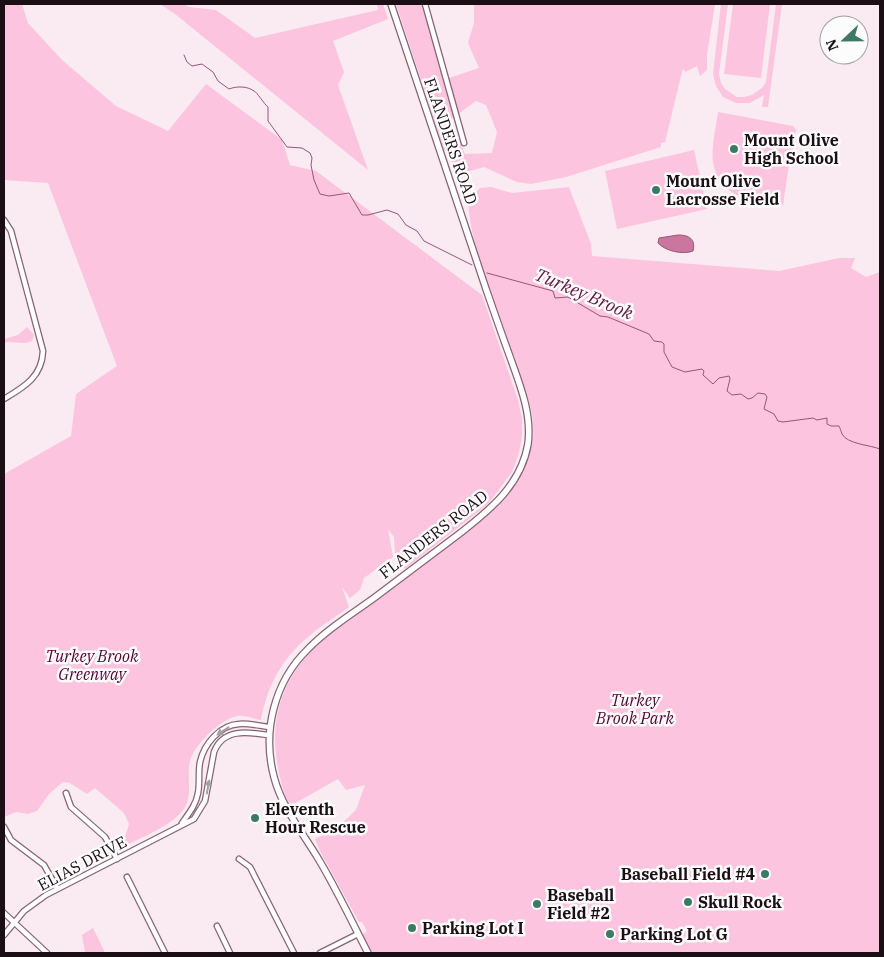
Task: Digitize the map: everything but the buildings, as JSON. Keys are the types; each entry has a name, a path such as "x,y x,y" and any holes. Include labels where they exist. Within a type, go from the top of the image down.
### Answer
{"main road":[{"name":"FLANDERS ROAD","path":"368,953 328,876 279,794 269,759 268,735 275,702 293,666 305,651 458,535 498,502 517,476 528,444 528,415 520,386 476,261 391,4"}],"street":[{"path":"424,4 464,142"},
{"path":"4,220 12,231 43,351 41,365 34,378 27,385 4,399"},
{"path":"182,824 194,806 199,786 200,760 211,740 234,724 270,727"},
{"name":"ELIAS DRIVE","path":"4,935 13,922 34,902 57,888 194,819 203,806 214,752 221,741 236,733 268,735"},
{"path":"66,794 71,806 105,837 117,859"},
{"path":"4,827 10,840 44,865 57,888"},
{"path":"239,859 250,867 294,953"},
{"path":"127,877 165,953"},
{"path":"4,913 47,953"},
{"path":"218,926 230,953"},
{"path":"320,953 358,934"}],"green space":[{"name":"Turkey Brook Greenway","path":"4,4 22,4 28,23 62,60 116,106 168,131 206,84 282,140 290,165 316,171 482,295 518,400 522,419 519,453 512,472 488,504 405,569 395,553 394,537 388,529 393,557 364,578 360,590 350,598 342,587 349,607 299,645 283,664 267,696 261,720 238,716 224,722 209,733 202,740 190,761 189,796 180,814 165,825 122,847 129,824 124,813 95,788 87,794 70,783 63,782 49,794 37,811 28,814 16,812 4,817 4,474 71,436 76,394 117,366 48,183 4,180"},
{"path":"160,4 184,4 189,7 216,10 255,38 378,10 377,4 383,4 388,19 333,41 344,72 338,85 368,170 175,14"},
{"path":"396,4 423,4 443,80 479,68 468,43 474,23 474,4 715,4 707,54 707,70 700,76 697,66 685,72 683,68 665,142 661,143 661,147 566,177 531,184 517,182 484,167 455,175 449,155 444,150","holes":["476,101 486,105 497,132 492,153 465,154 458,138 452,139 446,123"]},
{"path":"721,4 728,4 719,74 721,83 725,89 737,97 744,97 752,95 762,88 766,82 776,4 782,4 768,107 762,107 764,95 750,103 736,103 723,97 716,86 713,74"},
{"path":"733,4 770,4 761,78 724,74"},
{"path":"718,112 793,126 796,130 783,205 772,205 749,200 730,191 722,183 716,174 713,162 713,143"},
{"name":"Mount Olive Lacrosse Field","path":"694,150 707,209 617,229 605,171"},
{"name":"Turkey Brook Park","path":"491,187 512,193 569,187 591,244 592,256 779,271 839,258 855,258 851,268 866,277 880,272 880,953 372,953 362,935 367,931 362,922 359,922 315,839 338,827 356,810 365,785 346,790 338,779 290,806 288,804 276,756 275,734 278,713 284,693 294,673 308,654 326,636 496,508 516,484 529,456 533,435 530,407 525,388 479,261 470,220 468,200 480,188"},
{"path":"27,327 34,335 32,341 4,343 4,339 18,335"},
{"path":"93,928 105,953 83,953 85,952 82,935"}],"shaded area":[{"path":"678,235 691,238 694,247 693,251 684,253 674,252 658,243 659,238"}],"waterway":[{"name":"Turkey Brook","path":"184,55 187,62 192,66 202,64 213,72 218,81 229,89 242,87 255,92 268,107 268,121 287,147 302,148 310,153 314,180 320,194 329,196 349,193 362,215 387,210 398,214 406,225 417,231 424,241 472,265"},
{"name":"Turkey Brook","path":"487,273 553,291 555,298 568,297 600,316 608,317 649,334 654,341 664,344 664,352 672,367 685,372 702,369 704,371 703,375 713,384 719,378 729,376 727,391 732,395 741,394 748,399 758,393 765,394 767,397 764,409 774,414 778,421 827,418 827,424 839,426 842,434 849,440 880,449"}],"place":[{"name":"Mount Olive High School","path":"734,149"},
{"name":"Mount Olive Lacrosse Field","path":"656,190"},
{"name":"Eleventh Hour Rescue","path":"255,818"},
{"name":"Baseball Field #4","path":"765,874"},
{"name":"Skull Rock","path":"688,902"},
{"name":"Baseball Field #2","path":"537,904"},
{"name":"Parking Lot I","path":"412,928"},
{"name":"Parking Lot G","path":"610,934"}]}
